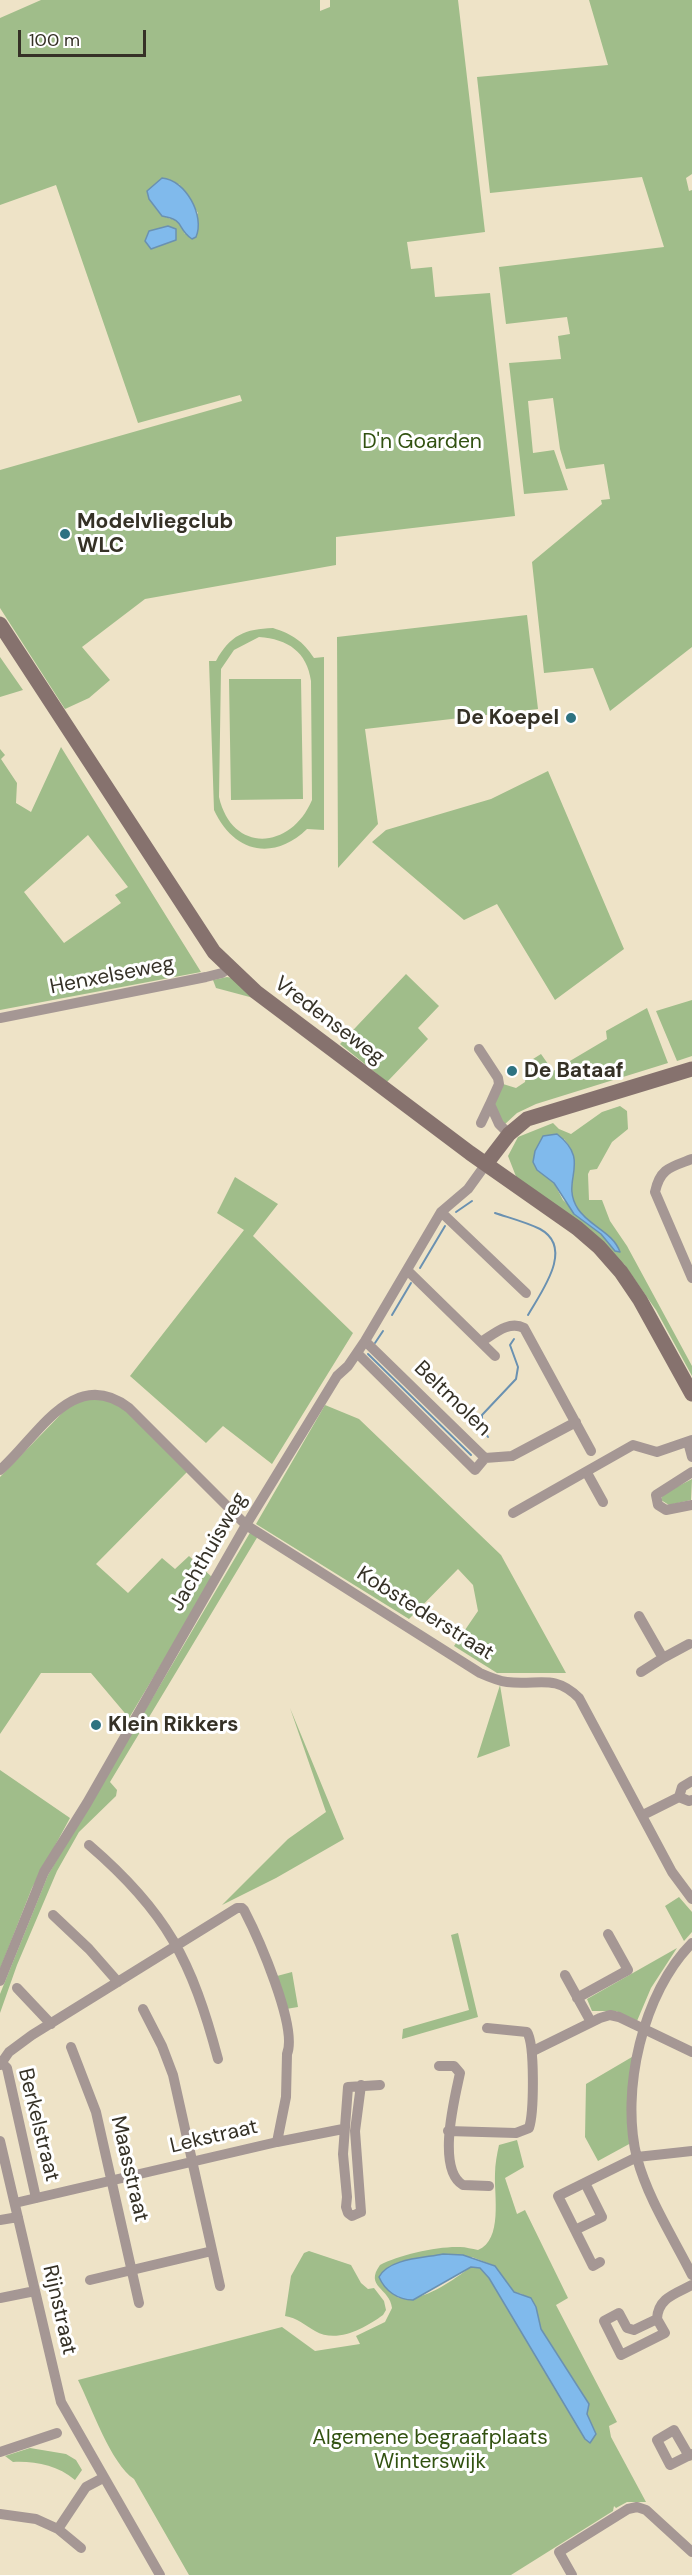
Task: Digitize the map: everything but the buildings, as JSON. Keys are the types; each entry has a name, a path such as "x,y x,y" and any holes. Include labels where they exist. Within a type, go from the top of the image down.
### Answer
{"main road":[{"name":"Vredenseweg","path":"0,624 196,926 229,968 256,992 486,1164 577,1228 599,1247 621,1272 640,1300 692,1394"},
{"path":"486,1164 509,1134 520,1124 537,1115 692,1069"}],"street":[{"name":"Henxelseweg","path":"0,1018 206,977 222,973 229,968"},
{"path":"478,1049 498,1078 499,1084 481,1123"},
{"path":"490,1104 499,1124 509,1134"},
{"path":"692,1160 663,1172 657,1182 655,1192 692,1278"},
{"name":"Jachthuisweg","path":"0,1981 44,1872 87,1803 246,1525 337,1376 348,1366 365,1341 441,1212 468,1189 486,1164"},
{"path":"441,1212 526,1293"},
{"path":"407,1270 495,1356"},
{"path":"481,1342 507,1326 517,1324 524,1328 591,1450"},
{"name":"Beltmolen","path":"357,1353 475,1470 485,1458 365,1341"},
{"name":"Kobstederstraat","path":"0,1470 62,1406 79,1395 117,1398 246,1525 480,1673 496,1680 555,1682 567,1687 579,1698 679,1884 692,1899"},
{"path":"485,1458 512,1456 576,1422"},
{"path":"513,1513 633,1445 657,1452 690,1441 692,1457"},
{"path":"692,1472 656,1495 658,1506 666,1510 692,1505"},
{"path":"587,1473 603,1502"},
{"path":"639,1616 663,1658"},
{"path":"641,1672 691,1643"},
{"path":"643,1815 679,1797 682,1787 692,1781"},
{"path":"679,1797 692,1800"},
{"path":"89,1845 122,1874 154,1910 178,1946 205,2010 218,2059"},
{"name":"Lekstraat","path":"15,2203 277,2142 286,2097 289,2049 286,2024 276,1983 250,1921 242,1908 231,1912 178,1946"},
{"path":"52,1915 89,1949 118,1982"},
{"path":"577,1998 628,1970 608,1934"},
{"path":"692,1942 668,1975 642,2029 633,2089 633,2125 637,2157 649,2191 692,2275"},
{"path":"1,2064 21,2043 178,1946"},
{"path":"565,1975 591,2022"},
{"path":"17,1988 51,2024"},
{"path":"142,2009 168,2061 220,2286"},
{"path":"532,2051 610,2015 619,2017 692,2052"},
{"path":"448,2132 516,2133 529,2128 531,2038 527,2032 487,2028"},
{"name":"Maasstraat","path":"71,2047 96,2112 139,2303"},
{"name":"Berkelstraat","path":"1,2064 7,2068 36,2198"},
{"path":"439,2066 454,2066 460,2073 448,2132 451,2161 459,2183 468,2186 489,2186"},
{"path":"361,2085 355,2131 361,2207 359,2214 355,2216 348,2213 346,2207 343,2129 348,2087 361,2085 380,2085"},
{"path":"277,2142 343,2129"},
{"name":"Rijnstraat","path":"0,2141 61,2402 160,2575"},
{"path":"600,2262 592,2266 558,2196 637,2157 692,2151"},
{"path":"575,2230 602,2217 585,2183"},
{"path":"0,2220 18,2217"},
{"path":"681,2253 692,2248"},
{"path":"90,2280 212,2251"},
{"path":"657,2319 634,2330 627,2328 619,2313 604,2321 621,2355 665,2333 657,2319 658,2309 663,2300 692,2285"},
{"path":"0,2298 35,2291"},
{"path":"0,2452 57,2433"},
{"path":"58,2529 86,2487 104,2478"},
{"path":"572,2575 559,2552 628,2509 637,2507 646,2511 692,2552"},
{"path":"0,2514 36,2519 58,2529 81,2548"}],"green space":[{"name":"D'n Goarden","path":"41,0 320,0 320,11 330,7 330,0 458,0 485,232 407,242 411,269 432,267 435,297 490,293 515,516 336,537 336,565 145,599 82,647 110,680 89,698 65,709 0,608 0,470 242,401 240,395 138,423 56,185 0,205 0,18","holes":["179,184 198,213 185,234 176,220 159,212 147,192"]},
{"path":"589,0 692,0 692,174 686,178 689,191 692,190 692,647 610,711 593,668 544,673 532,562 602,504 601,500 610,499 604,464 566,469 560,449 553,398 528,401 533,453 554,450 568,490 524,494 509,363 561,359 558,336 570,334 567,317 506,324 499,267 664,247 642,177 490,193 477,77 608,65"},
{"path":"527,615 538,709 365,729 378,824 338,868 337,637"},
{"path":"273,628 296,639 314,658 324,657 324,830 307,829 281,846 268,849 255,848 243,843 222,824 214,810 209,661 216,661 227,645 239,635 254,630","holes":["259,637 269,638 294,649 309,671 312,800 303,817 290,829 277,836 262,839 249,836 236,829 226,816 219,797 221,669 234,650"]},
{"path":"0,657 23,690 0,697"},
{"path":"229,679 301,679 303,799 231,800"},
{"path":"61,747 201,972 0,1010 0,749 5,755 1,759 17,783 16,803 31,812","holes":["88,835 128,887 115,895 121,903 64,943 24,892"]},
{"path":"548,771 624,949 555,1000 497,904 464,920 372,842 386,830 491,799"},
{"path":"406,974 439,1006 418,1028 428,1039 387,1082 340,1044"},
{"path":"227,977 238,979 261,1000 216,988 213,980"},
{"path":"692,1000 692,1056 677,1061 656,1011"},
{"path":"647,1008 668,1063 536,1104 517,1113 504,1125 494,1105 503,1084 516,1088 525,1082 527,1068 525,1064 541,1054 553,1071 607,1039 606,1031"},
{"path":"620,1106 627,1111 628,1129 612,1142 597,1169 590,1170 588,1174 589,1200 602,1200 610,1221 627,1246 692,1366 692,1376 656,1310 624,1264 517,1179 508,1156 518,1137 553,1123 559,1129 571,1134 602,1112","holes":["564,1139 574,1158 573,1201 590,1222 614,1241 615,1251 601,1234 563,1200 554,1183"]},
{"path":"235,1177 278,1204 253,1236 353,1333 272,1464 223,1426 206,1443 130,1376 244,1230 217,1213"},
{"path":"98,1398 120,1405 188,1471 96,1564 128,1593 162,1558 175,1569 189,1556 213,1578 129,1718 91,1673 41,1673 0,1734 0,1477 67,1408 77,1402"},
{"path":"325,1405 359,1419 501,1555 566,1673 497,1673 454,1646 478,1611 473,1585 458,1569 409,1619 256,1524"},
{"path":"692,1479 691,1500 669,1505 661,1500 663,1494"},
{"path":"251,1531 258,1536 110,1782 117,1790 116,1796 79,1832 57,1871 17,1965 0,2013 0,1994 48,1875"},
{"path":"500,1685 510,1746 477,1758"},
{"path":"290,1708 344,1839 276,1878 222,1905 288,1839 326,1812"},
{"path":"0,1770 70,1818 32,1888 0,1969"},
{"path":"679,1897 692,1912 692,1932 684,1941 665,1906"},
{"path":"458,1933 478,2017 402,2039 403,2029 469,2010 451,1935"},
{"path":"677,1948 651,1988 637,2021 616,2011 592,2011 587,1999"},
{"path":"292,1972 298,2007 286,2009 277,1976"},
{"path":"632,2057 631,2143 598,2161 585,2137 586,2084"},
{"name":"Algemene begraafplaats Winterswijk","path":"517,2140 524,2167 505,2178 517,2214 525,2210 568,2298 556,2305 617,2422 609,2426 611,2437 646,2502 627,2502 616,2508 614,2506 613,2511 511,2575 189,2575 134,2479 117,2461 102,2434 78,2380 282,2327 315,2351 360,2344 356,2336 385,2322 392,2308 387,2296 376,2283 376,2272 380,2265 407,2255 430,2250 460,2247 478,2250 486,2245 491,2237 496,2216 495,2170 499,2145","holes":["472,2257 495,2266 514,2292 522,2294 536,2307 541,2329 589,2404 587,2414 596,2434 535,2353 489,2278 480,2268 471,2267 426,2294 407,2298 397,2297"]},
{"path":"309,2251 351,2265 361,2283 368,2289 374,2288 384,2301 386,2310 383,2315 350,2333 332,2336 324,2335 285,2316 291,2276 304,2253"},
{"path":"30,2448 66,2454 76,2460 82,2470 75,2480 53,2467 38,2463 13,2462 5,2456"}],"water":[{"path":"162,178 179,185 191,200 198,219 196,237 192,239 178,222 162,216 149,199 147,191"},
{"path":"168,226 176,229 176,240 151,249 145,241 149,231"},
{"path":"557,1134 573,1153 572,1189 573,1199 578,1209 612,1239 620,1252 615,1251 601,1234 574,1214 554,1183 537,1170 533,1162 535,1151 543,1136"},
{"path":"443,2254 463,2255 495,2266 514,2292 531,2298 536,2307 541,2329 589,2404 587,2414 596,2434 590,2443 585,2439 489,2278 480,2268 471,2267 413,2300 393,2294 379,2277 399,2262"}],"waterway":[{"path":"456,1212 472,1201"},
{"path":"495,1213 540,1229 550,1237 555,1247 552,1271 528,1315"},
{"path":"420,1268 445,1226"},
{"path":"392,1315 411,1283"},
{"path":"375,1343 383,1331"},
{"path":"488,1437 482,1428 482,1415 516,1379 518,1367 510,1345 514,1339"},
{"path":"368,1354 471,1455"}],"place":[{"name":"Modelvliegclub WLC","path":"65,534"},
{"name":"De Koepel","path":"571,718"},
{"name":"De Bataaf","path":"512,1071"},
{"name":"Klein Rikkers","path":"96,1725"}]}
